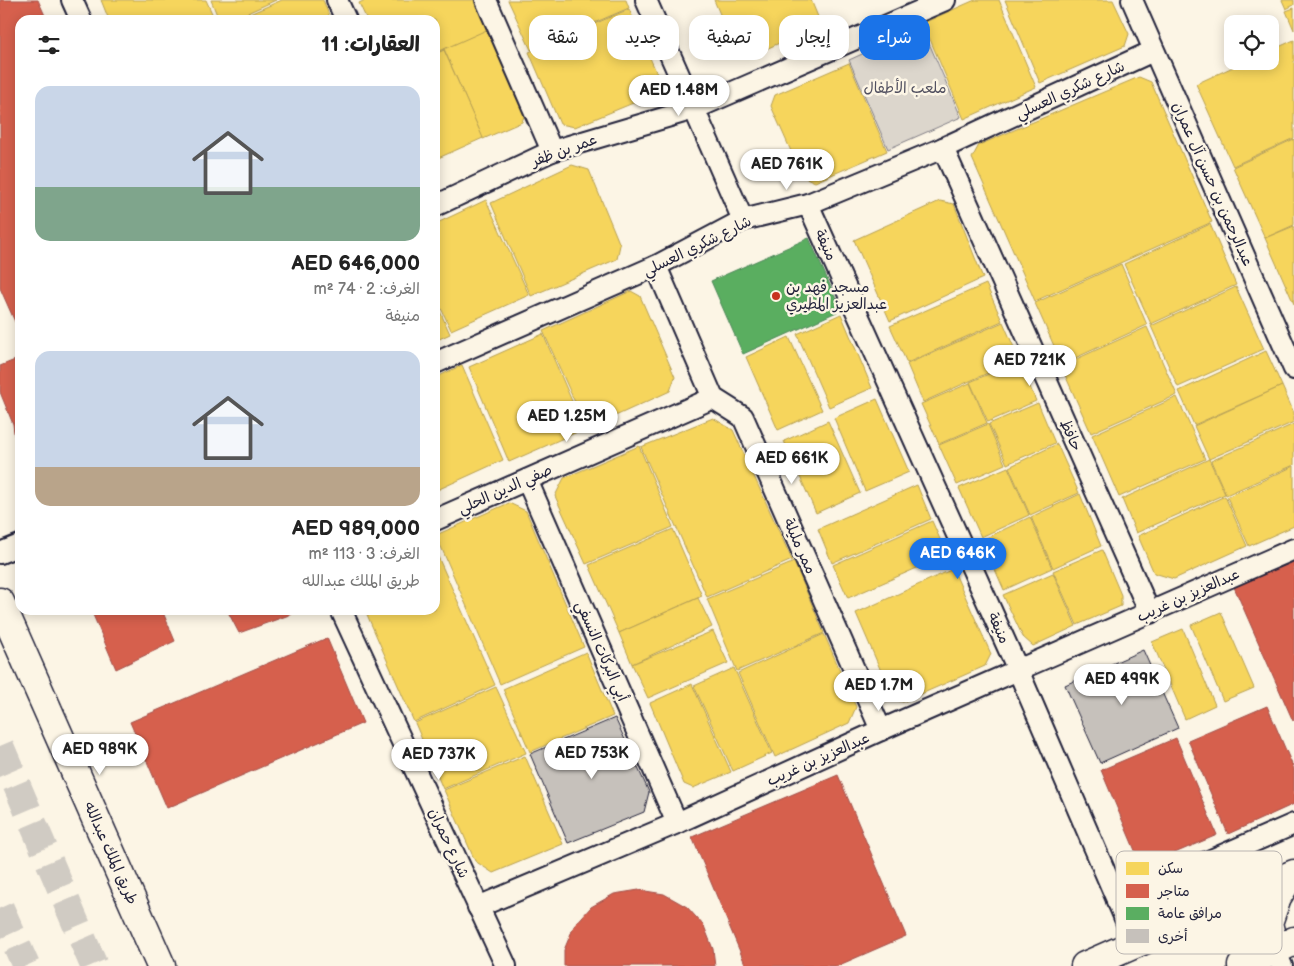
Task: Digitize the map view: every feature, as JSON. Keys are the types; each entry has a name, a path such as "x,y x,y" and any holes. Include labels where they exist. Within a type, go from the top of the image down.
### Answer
{"main road":[{"name":"طريق الملك عبدالله","path":"0,602 161,966"},
{"path":"1282,890 1292,875"},
{"path":"1085,966 1116,953"},
{"path":"1242,966 1277,954"}],"street":[{"path":"72,0 79,15"},
{"path":"337,0 344,15"},
{"path":"486,0 552,152"},
{"path":"646,0 743,220"},
{"name":"عمر بن ظفر","path":"440,204 552,152 694,109 945,0"},
{"name":"عبدالرحمن بن حسن آل عمران","path":"1132,0 1294,369"},
{"name":"شارع شكري العسلي","path":"440,361 656,266 743,220 808,204 943,148 1154,51"},
{"name":"حافظ","path":"943,148 1150,613"},
{"name":"منيفة","path":"808,204 1018,670 1116,899"},
{"path":"656,266 713,398"},
{"name":"صفي الدين الحلي","path":"440,518 713,398"},
{"name":"ممر مليلة","path":"713,398 743,417 881,730"},
{"name":"أبي البركات النسفي","path":"527,480 677,822"},
{"path":"0,553 15,547"},
{"name":"عبدالعزيز بن غريب","path":"478,907 677,822 881,730 1294,549"},
{"name":"شارع حمران","path":"343,615 506,966"},
{"path":"1232,851 1294,824"}],"green space":[{"name":"ملعب الأطفال","path":"930,45 961,117 888,149 849,60 859,55 859,60 930,60"}],"building: سكن":[{"path":"101,0 206,0 213,15 107,15"},
{"path":"211,0 276,0 243,15 217,15"},
{"path":"282,0 323,0 329,15 248,15"},
{"path":"365,0 476,0 489,30 440,51 440,15 365,15 359,3"},
{"path":"508,0 626,0 629,8 613,15 607,15 607,17 597,22 597,15 529,15 529,46"},
{"path":"714,0 811,0 817,15 779,15 779,43 769,48 769,15 720,15"},
{"path":"975,0 999,0 1036,87 964,119 930,39 930,20"},
{"path":"1005,0 1113,0 1129,34 1125,46 1040,83"},
{"path":"1282,0 1294,0 1294,5 1286,9"},
{"path":"1294,8 1294,30 1286,11"},
{"path":"629,9 632,15 615,15"},
{"path":"607,18 607,60 651,60 660,81 655,94 575,127 560,124 532,60 597,60 597,23"},
{"path":"491,28 526,110 522,122 483,139 444,49"},
{"path":"1294,40 1294,138 1233,166 1196,84 1226,70 1279,70 1279,47"},
{"path":"444,50 483,138 440,157 440,52"},
{"path":"849,63 887,151 815,182 802,176 771,106 775,95"},
{"path":"1139,77 1151,82 1212,222 1035,301 972,158 979,145"},
{"path":"1294,139 1294,225 1265,238 1233,167"},
{"path":"572,165 589,170 620,245 617,259 531,296 491,203"},
{"path":"486,200 529,295 451,330 440,306 440,222"},
{"path":"940,201 954,204 983,278 890,321 854,240"},
{"path":"1210,224 1236,285 1151,324 1124,264"},
{"path":"1294,226 1294,304 1265,238"},
{"path":"1121,264 1147,325 1062,364 1035,303"},
{"path":"986,284 1002,321 907,363 890,326"},
{"path":"1236,287 1264,349 1178,387 1151,326"},
{"path":"631,291 640,296 675,377 670,391 587,429 543,331"},
{"path":"440,311 450,334 440,339"},
{"path":"841,314 872,388 829,407 797,334"},
{"path":"1003,322 1019,359 923,402 907,364"},
{"path":"1147,327 1177,395 1091,433 1061,366"},
{"path":"543,334 584,429 509,462 469,367"},
{"path":"789,337 822,410 778,430 746,357"},
{"path":"1266,351 1282,386 1194,425 1179,391"},
{"path":"1019,361 1036,401 988,422 970,382"},
{"path":"462,365 503,460 440,489 440,376"},
{"path":"970,383 987,423 939,444 921,404"},
{"path":"1282,386 1294,413 1294,422 1209,459 1194,426"},
{"path":"1177,397 1205,459 1119,497 1092,435"},
{"path":"877,399 909,472 865,491 834,418"},
{"path":"1038,403 1055,443 1007,464 989,424"},
{"path":"713,418 733,430 792,560 707,597 641,447"},
{"path":"828,421 860,493 816,513 784,441"},
{"path":"988,424 1005,464 957,485 939,445"},
{"path":"1294,424 1294,465 1226,495 1211,461"},
{"path":"1057,444 1079,493 1030,515 1009,467"},
{"path":"639,446 673,527 586,564 555,496 564,478"},
{"path":"1209,459 1225,494 1136,533 1122,499"},
{"path":"1294,466 1294,526 1249,546 1227,497"},
{"path":"1008,467 1029,515 981,537 959,488"},
{"path":"917,485 931,519 832,563 818,529"},
{"path":"1080,494 1101,546 1053,568 1031,517"},
{"path":"1225,496 1247,546 1174,579 1154,573 1138,536"},
{"path":"509,503 526,511 584,647 500,684 440,544 440,533"},
{"path":"1030,517 1052,568 1004,590 982,540"},
{"path":"932,521 947,555 848,598 833,565"},
{"path":"673,529 702,596 619,633 589,565"},
{"path":"1102,550 1121,595 1121,606 1077,625 1053,571"},
{"path":"440,561 495,685 414,722 367,615 440,615"},
{"path":"794,562 824,633 737,671 707,599"},
{"path":"953,569 991,654 985,666 903,702 893,699 856,613"},
{"path":"1053,573 1076,626 1033,646 1023,637 1003,595"},
{"path":"698,598 712,627 632,664 619,633"},
{"path":"1221,612 1254,688 1223,701 1191,625"},
{"path":"1183,629 1215,705 1185,719 1152,642"},
{"path":"713,631 728,663 648,698 632,664"},
{"path":"824,634 856,707 849,723 775,757 738,673"},
{"path":"586,652 613,716 530,752 503,689"},
{"path":"734,668 772,753 733,771 694,686"},
{"path":"692,684 731,772 693,788 684,784 650,703"},
{"path":"496,687 526,753 443,789 415,723"},
{"path":"525,756 563,844 493,873 475,861 444,790"}],"building: متاجر":[{"path":"0,0 38,0 45,15 15,15 15,322 0,288"},
{"path":"15,360 15,441 13,424 0,392 0,366"},
{"path":"1294,562 1294,720 1293,721 1234,587"},
{"path":"93,615 164,615 175,641 116,669"},
{"path":"230,615 289,615 239,633"},
{"path":"327,638 363,723 167,808 130,722"},
{"path":"1267,706 1294,769 1294,804 1228,834 1188,740"},
{"path":"1176,738 1217,835 1180,851 1135,851 1101,770"},
{"path":"838,775 906,936 837,966 746,966 692,837"},
{"path":"639,890 664,894 687,907 704,926 713,949 715,966 564,966 564,950 574,926 591,907 614,894"}],"building: مرافق عامة":[{"name":"مسجد فهد بن عبدالعزيز المطيري","path":"809,238 841,310 743,354 711,281"}],"building: أخرى":[{"path":"1143,650 1178,728 1100,763 1065,685"},
{"path":"615,718 649,792 644,812 568,843 530,754"}],"tunnel":[{"path":"0,746 94,966"},
{"path":"0,908 26,966"}],"place":[{"name":"مسجد فهد بن عبدالعزيز المطيري","path":"776,296"}]}
